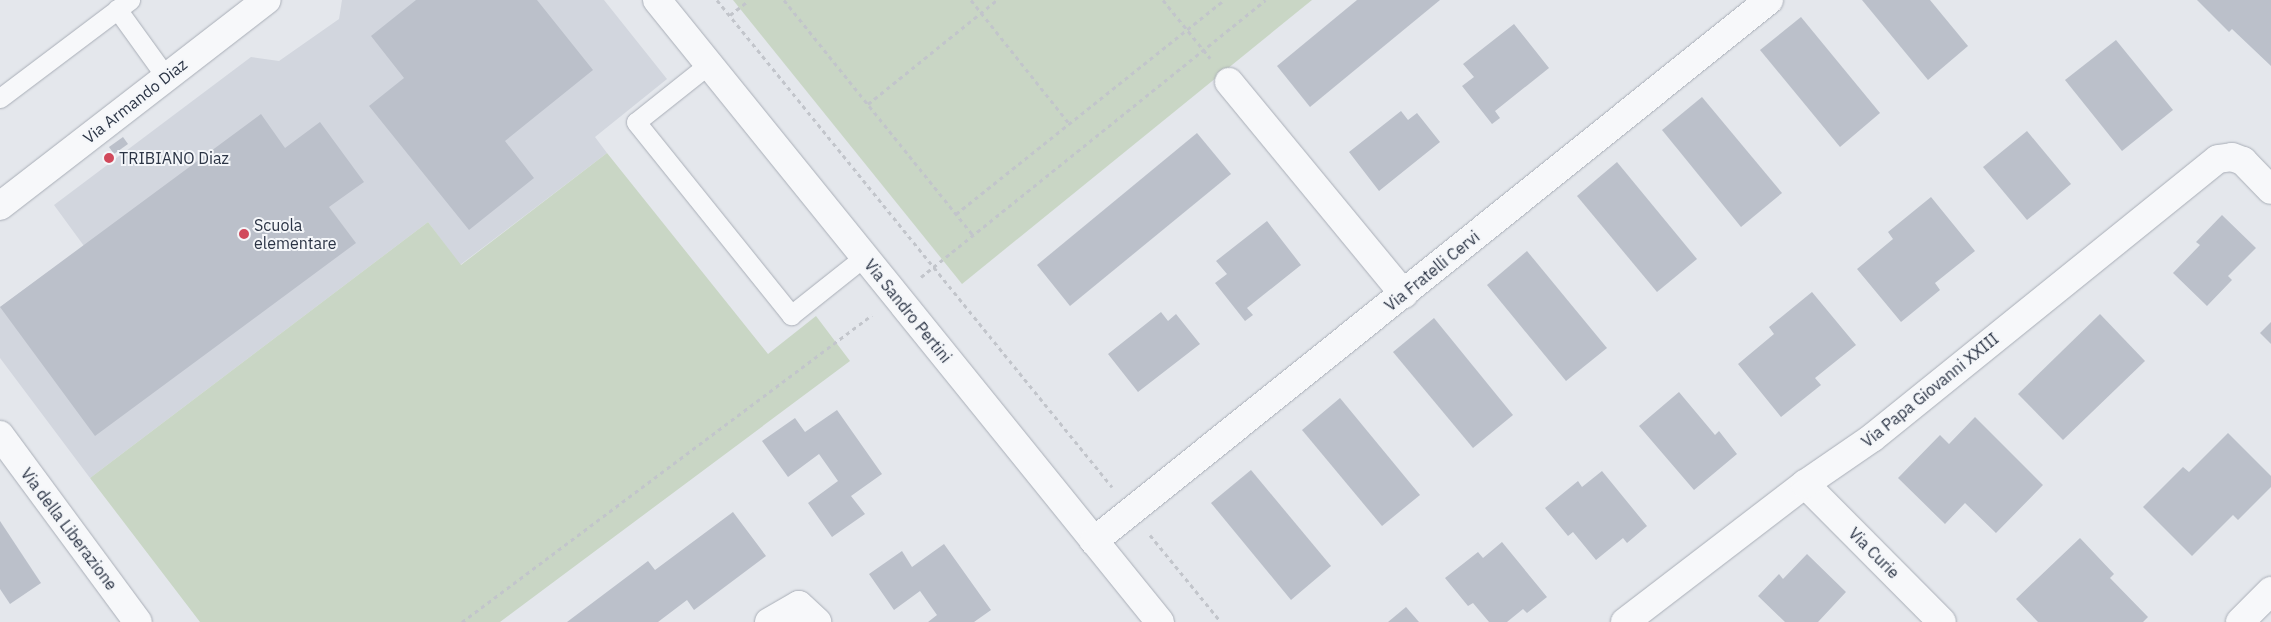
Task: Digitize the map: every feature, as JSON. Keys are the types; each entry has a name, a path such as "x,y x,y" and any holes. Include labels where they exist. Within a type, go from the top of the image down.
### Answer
{"street":[{"name":"Via Armando Diaz","path":"1,204 267,0"},
{"name":"Via Sandro Pertini","path":"657,0 1160,622"},
{"name":"Via Fratelli Cervi","path":"1094,541 1769,0"},
{"path":"1229,82 1404,294"},
{"name":"Via Papa Giovanni XXIII","path":"1624,622 1805,484 1872,438 2218,159 2232,157 2243,161 2271,190"},
{"name":"Via della Liberazione","path":"0,435 138,622"},
{"name":"Via Curie","path":"1805,484 1942,622"},
{"path":"2240,622 2271,591"},
{"path":"769,622 799,605 817,622"}],"lane":[{"path":"0,98 124,5 166,77"},
{"path":"709,64 636,122 784,308 791,315 864,256"}],"path":[{"path":"717,0 1221,622"},
{"path":"730,15 749,0"},
{"path":"784,0 973,235"},
{"path":"971,0 1069,123"},
{"path":"868,104 996,0"},
{"path":"1164,0 1229,82"},
{"path":"956,214 1224,0"},
{"path":"462,622 897,297 1265,0"}],"shaded area":[{"name":"Scuola elementare","path":"342,0 604,0 667,79 595,137 607,153 460,265 428,222 90,478 0,358 0,307 84,246 54,205 251,57 279,61 339,19"}],"green space":[{"path":"733,0 1312,0 962,284"},
{"path":"607,153 768,354 816,316 850,361 500,622 200,622 90,478 428,222 461,265"}],"building":[{"path":"416,0 537,0 593,70 505,141 534,178 469,230 369,106 404,78 371,36"},
{"path":"1357,0 1440,0 1310,107 1277,66"},
{"path":"1862,0 1930,0 1968,46 1928,80"},
{"path":"2197,0 2271,0 2271,66 2232,29 2229,32"},
{"path":"1801,17 1880,113 1840,147 1760,50"},
{"path":"1514,24 1549,68 1495,111 1500,118 1492,124 1462,86 1474,77 1463,64"},
{"path":"2116,40 2173,110 2122,151 2065,80"},
{"path":"1702,97 1782,193 1741,227 1662,130"},
{"path":"1401,111 1408,120 1417,113 1440,142 1379,191 1349,152"},
{"path":"261,114 285,148 320,122 364,182 329,207 356,243 95,436 0,307"},
{"path":"2027,131 2071,184 2027,220 1983,167"},
{"path":"1197,133 1231,174 1070,306 1037,265"},
{"path":"123,137 128,144 114,154 109,147"},
{"path":"1617,162 1697,259 1657,292 1577,196"},
{"path":"1931,197 1975,251 1935,283 1940,290 1901,322 1857,269 1893,239 1888,232"},
{"path":"2222,215 2256,248 2228,276 2232,280 2207,306 2173,273 2200,245 2196,242"},
{"path":"1267,221 1301,265 1247,308 1253,315 1245,321 1215,283 1227,274 1216,261"},
{"path":"1527,251 1607,348 1566,381 1487,285"},
{"path":"1812,292 1856,345 1815,378 1821,385 1781,417 1738,364 1774,334 1769,327"},
{"path":"1161,312 1168,321 1176,314 1200,344 1138,392 1108,354"},
{"path":"2100,314 2145,361 2063,440 2018,394"},
{"path":"1434,318 1513,415 1473,448 1393,352"},
{"path":"2271,322 2271,344 2260,333"},
{"path":"1679,392 1715,435 1719,431 1737,454 1694,490 1639,426"},
{"path":"1340,398 1420,495 1382,526 1302,430"},
{"path":"837,410 882,474 851,496 865,514 832,537 808,503 838,481 819,454 788,477 762,441 795,418 805,432"},
{"path":"1975,417 2043,485 1996,533 1965,503 1945,524 1898,478 1940,435 1949,444"},
{"path":"2228,433 2271,476 2271,487 2238,520 2233,515 2192,556 2143,507 2183,467 2189,472"},
{"path":"1251,470 1331,566 1291,600 1211,503"},
{"path":"1602,471 1647,526 1627,543 1623,538 1596,560 1573,532 1568,536 1545,508 1578,481 1582,487"},
{"path":"733,512 766,556 694,610 687,600 658,622 567,622 648,561 655,570"},
{"path":"0,521 41,583 10,604 0,589"},
{"path":"2080,538 2114,574 2110,578 2148,617 2143,622 2038,622 2016,599"},
{"path":"1502,542 1547,597 1527,613 1523,609 1507,622 1489,622 1473,603 1468,606 1445,578 1478,552 1483,558"},
{"path":"944,544 991,610 974,622 928,622 937,615 920,591 894,610 869,574 902,551 912,567"},
{"path":"1807,554 1846,592 1818,622 1785,622 1758,596 1779,574 1783,579"},
{"path":"1406,607 1419,622 1388,622"}],"place":[{"name":"TRIBIANO Diaz","path":"109,158"},
{"name":"Scuola elementare","path":"244,234"}]}
